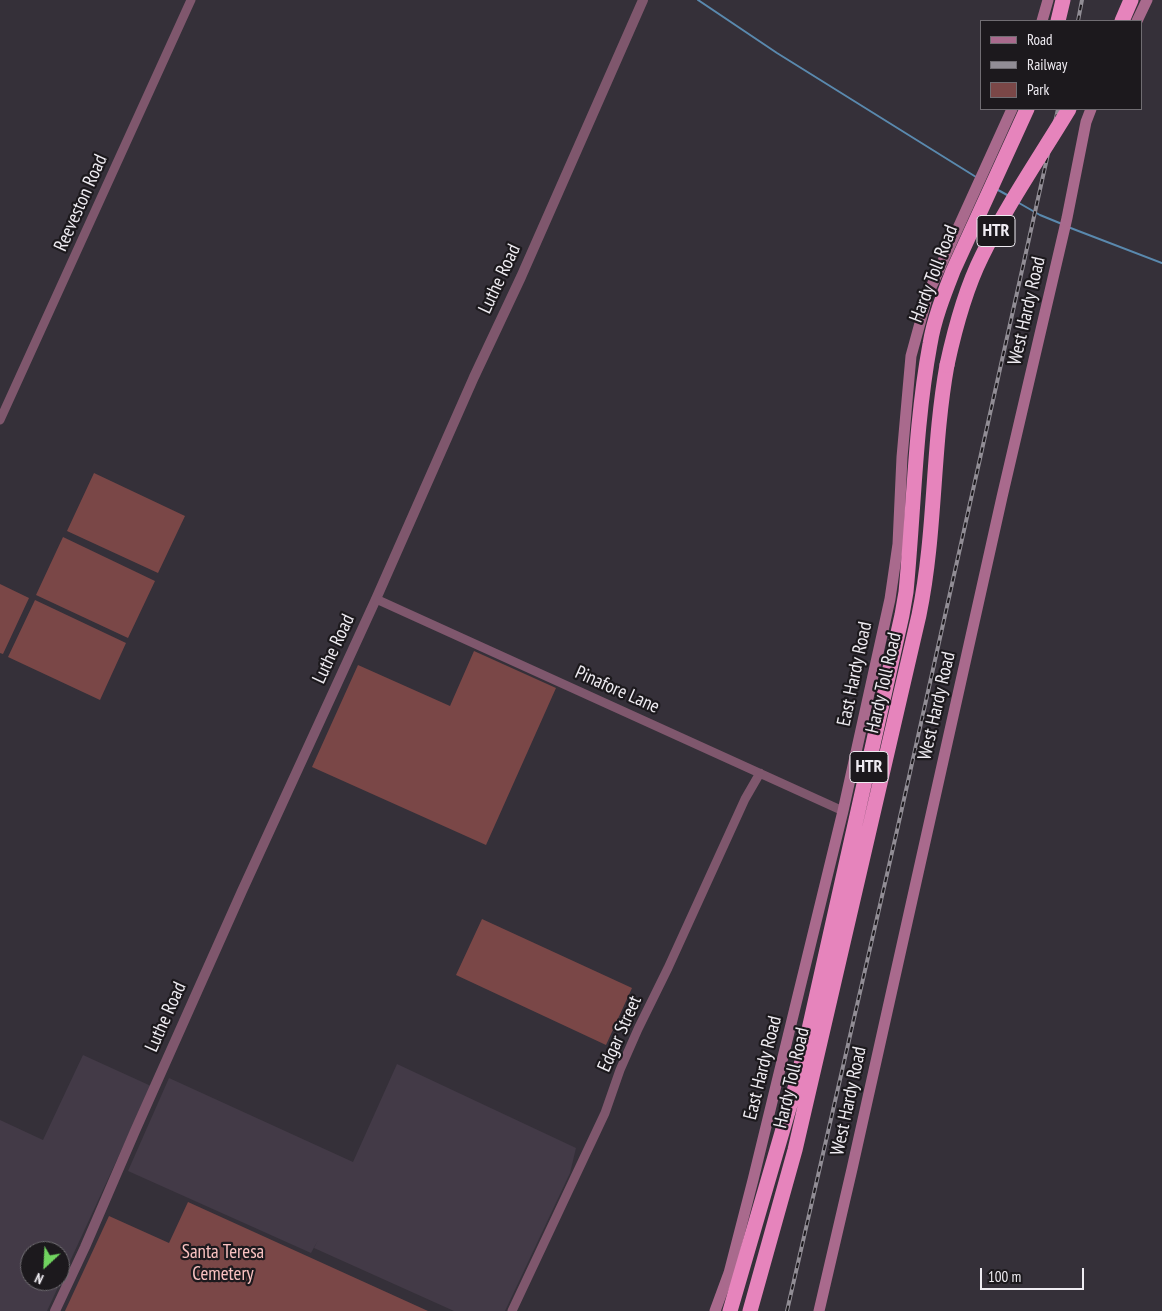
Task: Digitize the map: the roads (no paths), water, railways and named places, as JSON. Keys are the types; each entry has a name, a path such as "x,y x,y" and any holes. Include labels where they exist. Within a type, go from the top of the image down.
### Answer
{"highway":[{"path":"1058,20 1063,0"},
{"path":"1122,20 1131,0"},
{"name":"Hardy Toll Road","path":"730,1311 798,1074 856,828 902,615 907,585 921,405 930,342 945,292 1027,110"},
{"name":"Hardy Toll Road","path":"750,1311 795,1150 920,615 927,569 940,414 947,365 960,315 982,257 1020,189 1069,110"}],"main road":[{"path":"1042,20 1048,0"},
{"path":"1137,20 1147,0"},
{"name":"East Hardy Road","path":"715,1311 729,1273 740,1234 844,811 894,580 911,356 928,294 1012,110"},
{"name":"West Hardy Road","path":"819,1311 1067,218 1086,122 1091,110"}],"street":[{"name":"Reeveston Road","path":"0,420 191,0"},
{"name":"Luthe Road","path":"55,1311 85,1247 134,1131 376,599 474,377 522,277 643,0"},
{"name":"Pinafore Lane","path":"376,599 844,811"},
{"name":"Edgar Street","path":"512,1311 605,1113 620,1070 638,1029 745,800 760,772"}],"waterway":[{"path":"698,0 777,53 976,177"},
{"path":"998,190 1009,196"},
{"path":"1019,203 1040,215 1062,224"},
{"path":"1068,227 1162,263"}],"railway":[{"path":"1078,20 1082,0"},
{"path":"787,1311 896,835 1058,110"}],"park label":[{"name":"Santa Teresa Cemetery","path":"223,1264"}]}
